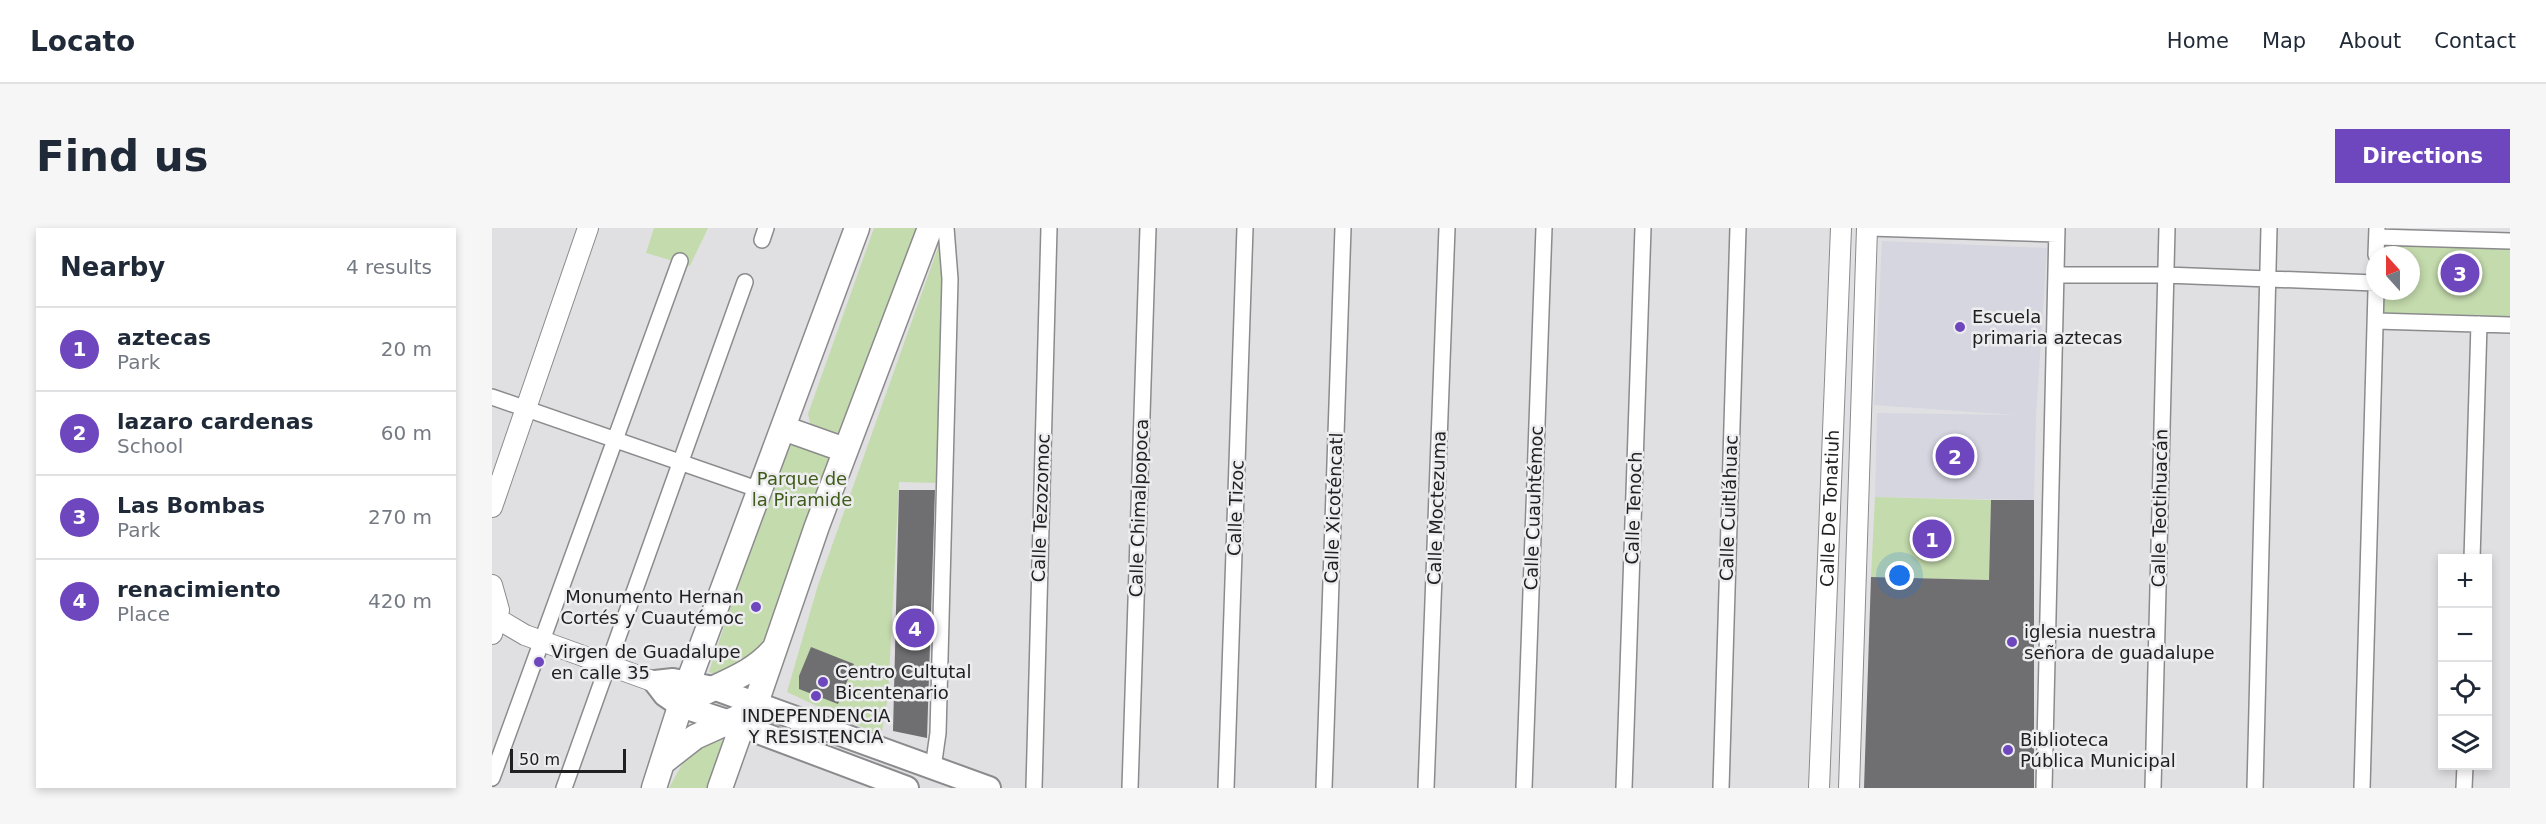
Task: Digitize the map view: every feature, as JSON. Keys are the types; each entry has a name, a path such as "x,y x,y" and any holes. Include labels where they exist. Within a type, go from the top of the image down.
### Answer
{"main road":[{"path":"654,788 688,683 857,228"},
{"path":"720,788 736,724 756,703 845,450 930,228"},
{"path":"783,428 845,450"},
{"path":"681,706 745,674 775,648"},
{"path":"655,682 688,683 713,688 989,788"},
{"path":"655,682 665,695 681,706 736,724 907,788"},
{"path":"663,762 695,736 736,724"}],"street":[{"path":"492,507 588,228"},
{"path":"933,768 937,752 939,709 950,279 946,228"},
{"name":"Calle Tezozomoc","path":"1034,788 1049,228"},
{"name":"Calle Chimalpopoca","path":"1130,788 1148,228"},
{"name":"Calle Tizoc","path":"1226,788 1245,228"},
{"name":"Calle Xicoténcatl","path":"1324,788 1343,228"},
{"name":"Calle Moctezuma","path":"1426,788 1447,228"},
{"name":"Calle Cuauhtémoc","path":"1524,788 1544,228"},
{"name":"Calle Tenoch","path":"1624,788 1643,228"},
{"name":"Calle Cuitláhuac","path":"1721,788 1738,228"},
{"name":"Calle De Tonatiuh","path":"1819,788 1841,228"},
{"path":"1868,228 2057,231 2043,788"},
{"name":"Calle De Tonatiuh","path":"1849,788 1868,228"},
{"name":"Calle Teotihuacán","path":"2152,788 2167,228"},
{"path":"2255,788 2269,228"},
{"path":"2377,232 2480,234 2510,241"},
{"path":"492,778 533,638 616,442 680,261"},
{"path":"2056,275 2166,274 2366,283"},
{"path":"564,788 682,464 745,282"},
{"path":"2361,788 2376,300"},
{"path":"2376,321 2510,325"},
{"path":"2472,554 2479,324"},
{"path":"492,397 616,442 760,490"},
{"path":"492,585 498,601 494,629 533,638 655,682"},
{"path":"2464,788 2465,770"}],"shaded area":[{"name":"Escuela primaria aztecas","path":"1882,241 2047,248 2036,416 2034,500 1875,497 1877,413 2016,415 1874,405"}],"green space":[{"path":"654,228 708,228 690,266 646,253"},
{"path":"874,228 921,228 839,436 811,427 808,414"},
{"path":"949,240 939,483 899,482 888,697 881,736 787,692 818,585 940,242"},
{"path":"2382,242 2510,246 2510,319 2381,315 2381,300 2420,300 2420,246 2382,246"},
{"name":"Parque de la Piramide","path":"794,444 832,459 772,653 727,679 709,672 781,454 787,446"},
{"path":"1875,497 1991,500 1989,580 1871,577"},
{"path":"715,734 722,740 713,788 669,788 688,753"}],"building":[{"path":"899,490 935,490 927,738 893,731"},
{"path":"1991,500 2034,500 2034,788 1864,788 1871,577 1989,580"},
{"name":"Centro Cultutal Bicentenario","path":"811,647 854,664 838,704 799,689 799,676"}],"place":[{"name":"Las Bombas","path":"2460,273"},
{"name":"Escuela primaria aztecas","path":"1960,327"},
{"name":"lazaro cardenas","path":"1955,456"},
{"name":"aztecas","path":"1932,539"},
{"name":"Monumento Hernan Cortés y Cuautémoc","path":"756,607"},
{"name":"renacimiento","path":"915,628"},
{"name":"iglesia nuestra señora de guadalupe","path":"2012,642"},
{"name":"Virgen de Guadalupe en calle 35","path":"539,662"},
{"name":"Centro Cultutal Bicentenario","path":"823,682"},
{"name":"INDEPENDENCIA Y RESISTENCIA","path":"816,696"},
{"name":"Biblioteca Pública Municipal","path":"2008,750"}]}
